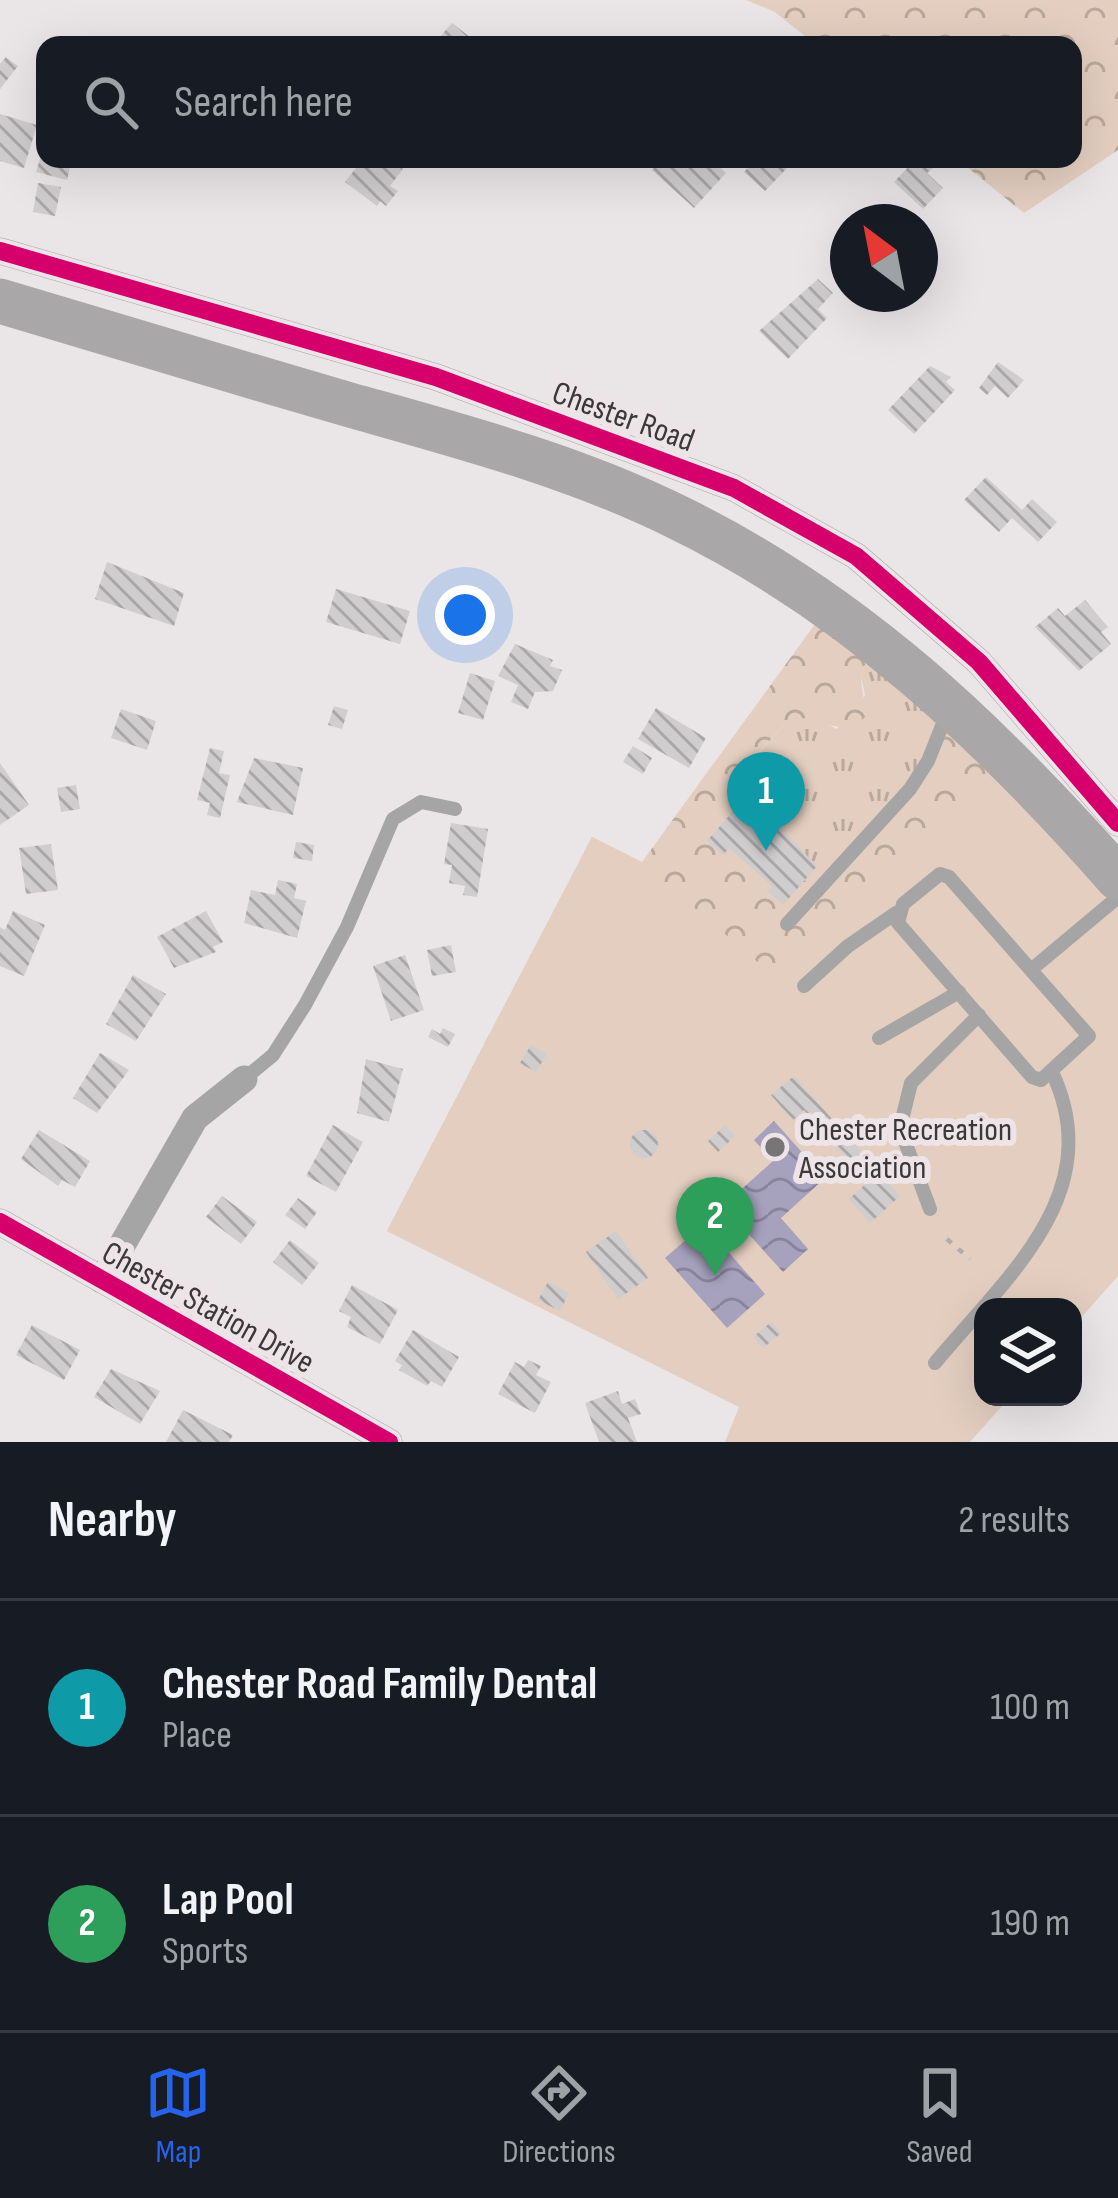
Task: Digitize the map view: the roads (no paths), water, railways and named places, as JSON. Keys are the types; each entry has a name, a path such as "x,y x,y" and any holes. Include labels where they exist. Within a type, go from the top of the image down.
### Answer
{"main road":[{"path":"0,301 466,438 611,487 748,556 829,608 952,701 1118,878"}],"street":[{"name":"Chester Road","path":"0,251 436,377 734,488 856,556 979,662 1118,824"},
{"path":"952,701 979,662"},
{"path":"102,1280 195,1118 244,1079"},
{"name":"Chester Station Drive","path":"0,1222 389,1442"}],"lane":[{"path":"787,924 910,789 928,761 952,701"},
{"path":"244,1079 274,1055 305,1006 347,927 393,818 421,802 455,809"},
{"path":"804,986 940,874 949,877 1089,1036 1041,1080 1032,1077 896,914"},
{"path":"1032,969 1118,897"},
{"path":"879,1038 959,992"},
{"path":"930,1210 900,1128 911,1083 979,1015"},
{"path":"935,1363 1032,1246 1064,1191 1071,1134 1067,1105 1052,1072"}],"water":[{"path":"774,1121 825,1178 781,1218 808,1249 783,1272 723,1206 773,1161 754,1140"},
{"path":"704,1224 765,1294 727,1328 665,1258"}],"place":[{"name":"Chester Road Family Dental","path":"766,851"},
{"name":"Chester Recreation Association","path":"775,1147"},
{"name":"Lap Pool","path":"715,1276"}]}
